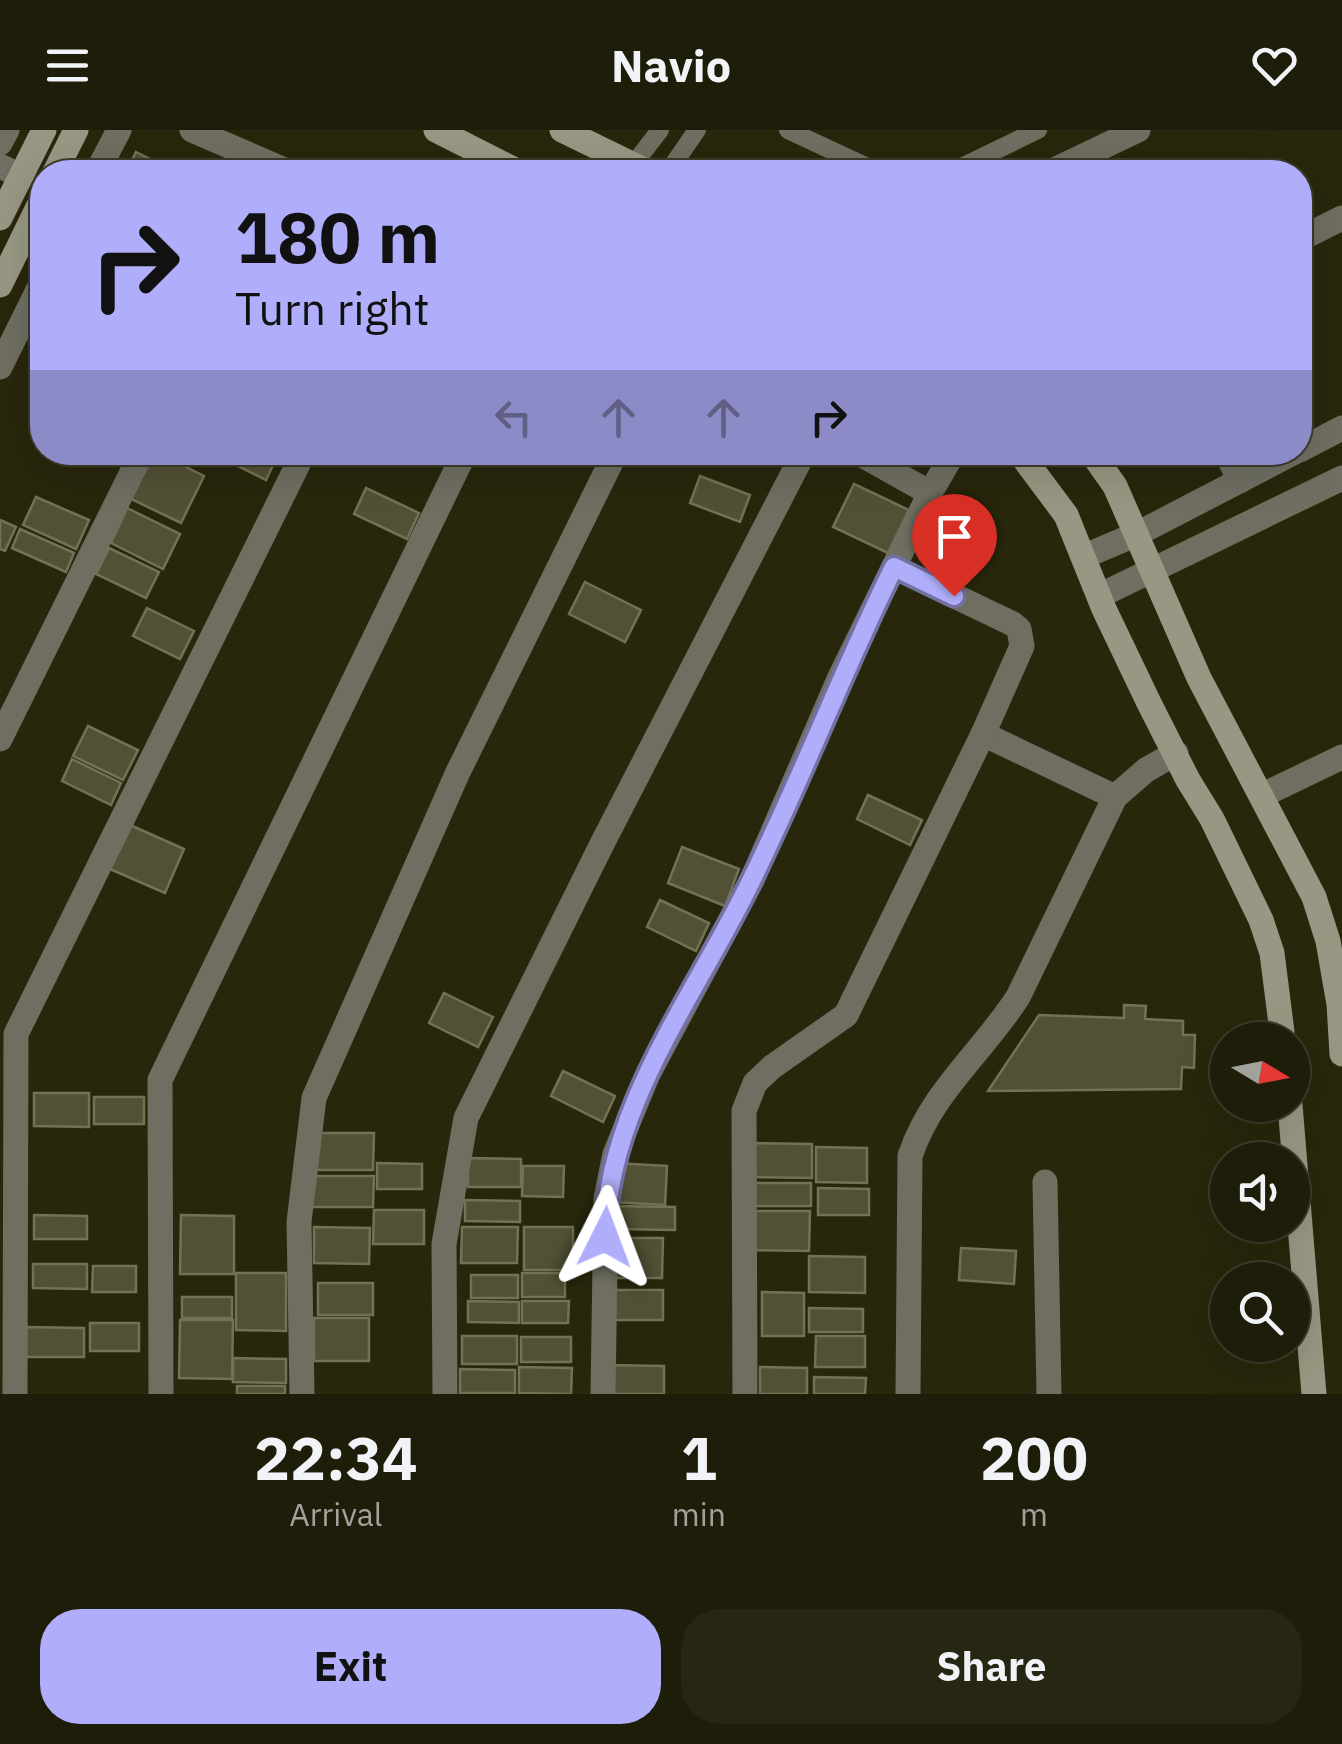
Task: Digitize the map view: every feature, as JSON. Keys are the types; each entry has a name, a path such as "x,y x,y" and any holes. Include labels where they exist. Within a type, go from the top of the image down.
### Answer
{"street":[{"path":"0,144 7,130"},
{"path":"0,218 10,171 44,130"},
{"path":"62,160 76,130"},
{"path":"104,160 119,130"},
{"path":"192,130 260,160"},
{"path":"436,130 495,160"},
{"path":"562,130 623,160"},
{"path":"1100,160 1138,130"},
{"path":"1312,233 1342,218"},
{"path":"0,285 30,224"},
{"path":"0,367 30,306"},
{"path":"1312,443 1342,428"},
{"path":"0,738 136,465"},
{"path":"15,1394 16,1034 298,465"},
{"path":"161,1394 160,1080 458,465"},
{"path":"302,1394 299,1222 314,1098 458,772 610,465"},
{"path":"445,1394 444,1244 466,1118 797,465"},
{"path":"880,465 930,493"},
{"path":"603,1394 606,1198 615,1154 648,1074 752,880 840,677 946,465"},
{"path":"1029,465 1066,515 1148,703 1262,920 1272,953 1281,1022"},
{"path":"1100,465 1138,534 1200,678 1335,937 1342,1054"},
{"path":"1232,465 1240,481"},
{"path":"1085,556 1138,534 1270,465"},
{"path":"1100,596 1342,478"},
{"path":"744,1394 744,1110 750,1092 772,1067 846,1015 1022,646 1019,629 894,567"},
{"path":"983,734 1115,798"},
{"path":"908,1394 910,1156 921,1123 1018,997 1115,798 1146,770 1176,752"},
{"path":"1263,795 1342,757"},
{"path":"1291,1122 1314,1394"},
{"path":"1045,1182 1049,1394"}],"lane":[{"path":"645,160 660,130"},
{"path":"676,160 697,130"},
{"path":"788,130 852,160"},
{"path":"976,160 1038,130"}],"building":[{"path":"136,152 152,160 132,160"},
{"path":"142,465 182,465 204,476 181,523 127,497"},
{"path":"236,465 273,465 266,480"},
{"path":"700,476 750,495 740,522 690,503"},
{"path":"854,484 909,510 888,553 833,527"},
{"path":"366,488 419,513 407,539 354,514"},
{"path":"36,497 89,520 76,549 23,525"},
{"path":"127,508 180,534 163,569 111,543"},
{"path":"0,520 16,527 5,551 0,549"},
{"path":"20,529 74,553 66,572 12,548"},
{"path":"109,548 159,572 146,598 96,574"},
{"path":"585,582 641,610 625,642 569,614"},
{"path":"147,608 194,631 180,659 133,636"},
{"path":"88,726 138,750 123,780 73,756"},
{"path":"72,759 121,783 111,805 62,781"},
{"path":"868,795 922,820 910,845 857,819"},
{"path":"130,825 184,849 165,893 110,869"},
{"path":"682,847 739,869 725,906 668,883"},
{"path":"660,900 709,923 696,951 647,927"},
{"path":"444,993 493,1017 478,1047 429,1023"},
{"path":"1124,1005 1146,1006 1145,1019 1183,1021 1183,1035 1195,1035 1194,1068 1182,1067 1181,1089 988,1091 1039,1015 1124,1018"},
{"path":"563,1071 615,1096 603,1122 551,1096"},
{"path":"34,1093 89,1093 89,1127 34,1126"},
{"path":"94,1097 144,1097 144,1124 94,1124"},
{"path":"314,1133 374,1133 373,1170 313,1170"},
{"path":"751,1143 812,1144 812,1178 751,1177"},
{"path":"816,1147 867,1148 867,1183 816,1182"},
{"path":"468,1158 521,1159 521,1187 468,1187"},
{"path":"377,1163 422,1164 422,1189 377,1189"},
{"path":"614,1163 667,1166 665,1205 612,1202"},
{"path":"523,1166 564,1166 563,1197 522,1196"},
{"path":"312,1176 374,1176 373,1207 312,1207"},
{"path":"753,1183 811,1183 811,1206 754,1206"},
{"path":"818,1188 869,1189 869,1215 818,1215"},
{"path":"465,1200 520,1201 520,1222 465,1221"},
{"path":"614,1206 675,1207 675,1230 614,1229"},
{"path":"374,1210 424,1210 424,1244 373,1244"},
{"path":"753,1211 810,1211 809,1251 752,1250"},
{"path":"34,1215 87,1216 87,1239 34,1239"},
{"path":"181,1215 234,1216 234,1274 180,1274"},
{"path":"314,1227 370,1228 369,1264 314,1263"},
{"path":"462,1227 518,1227 517,1263 461,1263"},
{"path":"524,1227 573,1227 573,1270 524,1270"},
{"path":"606,1238 663,1238 662,1278 605,1278"},
{"path":"961,1248 1016,1251 1014,1284 959,1280"},
{"path":"809,1256 865,1257 865,1293 809,1292"},
{"path":"33,1264 87,1264 87,1289 33,1288"},
{"path":"93,1266 136,1266 136,1292 92,1292"},
{"path":"236,1273 286,1273 286,1331 236,1330"},
{"path":"522,1273 565,1273 565,1297 522,1297"},
{"path":"471,1275 518,1275 518,1298 471,1298"},
{"path":"318,1283 373,1283 373,1315 318,1315"},
{"path":"606,1290 663,1290 663,1320 605,1320"},
{"path":"762,1292 804,1293 804,1336 762,1336"},
{"path":"182,1297 232,1297 232,1318 182,1318"},
{"path":"468,1301 519,1302 519,1323 468,1322"},
{"path":"522,1301 569,1301 568,1323 522,1323"},
{"path":"809,1308 863,1309 863,1332 809,1332"},
{"path":"314,1318 369,1318 369,1361 314,1361"},
{"path":"180,1320 233,1320 232,1379 179,1378"},
{"path":"90,1323 139,1323 139,1351 90,1351"},
{"path":"26,1327 84,1328 84,1357 26,1357"},
{"path":"462,1336 517,1336 517,1364 462,1364"},
{"path":"816,1336 865,1336 865,1367 815,1367"},
{"path":"521,1337 571,1337 571,1362 521,1362"},
{"path":"233,1358 286,1359 286,1383 233,1382"},
{"path":"606,1365 664,1366 664,1394 606,1394"},
{"path":"519,1367 572,1368 571,1394 519,1393"},
{"path":"760,1367 807,1368 807,1394 760,1394"},
{"path":"460,1369 515,1370 515,1393 460,1393"},
{"path":"814,1377 866,1378 865,1394 814,1394"},
{"path":"237,1386 285,1386 285,1394 237,1394"}],"route":[{"path":"605,1237 606,1198 615,1154 648,1074 752,880 840,677 894,567 954,596"}]}
